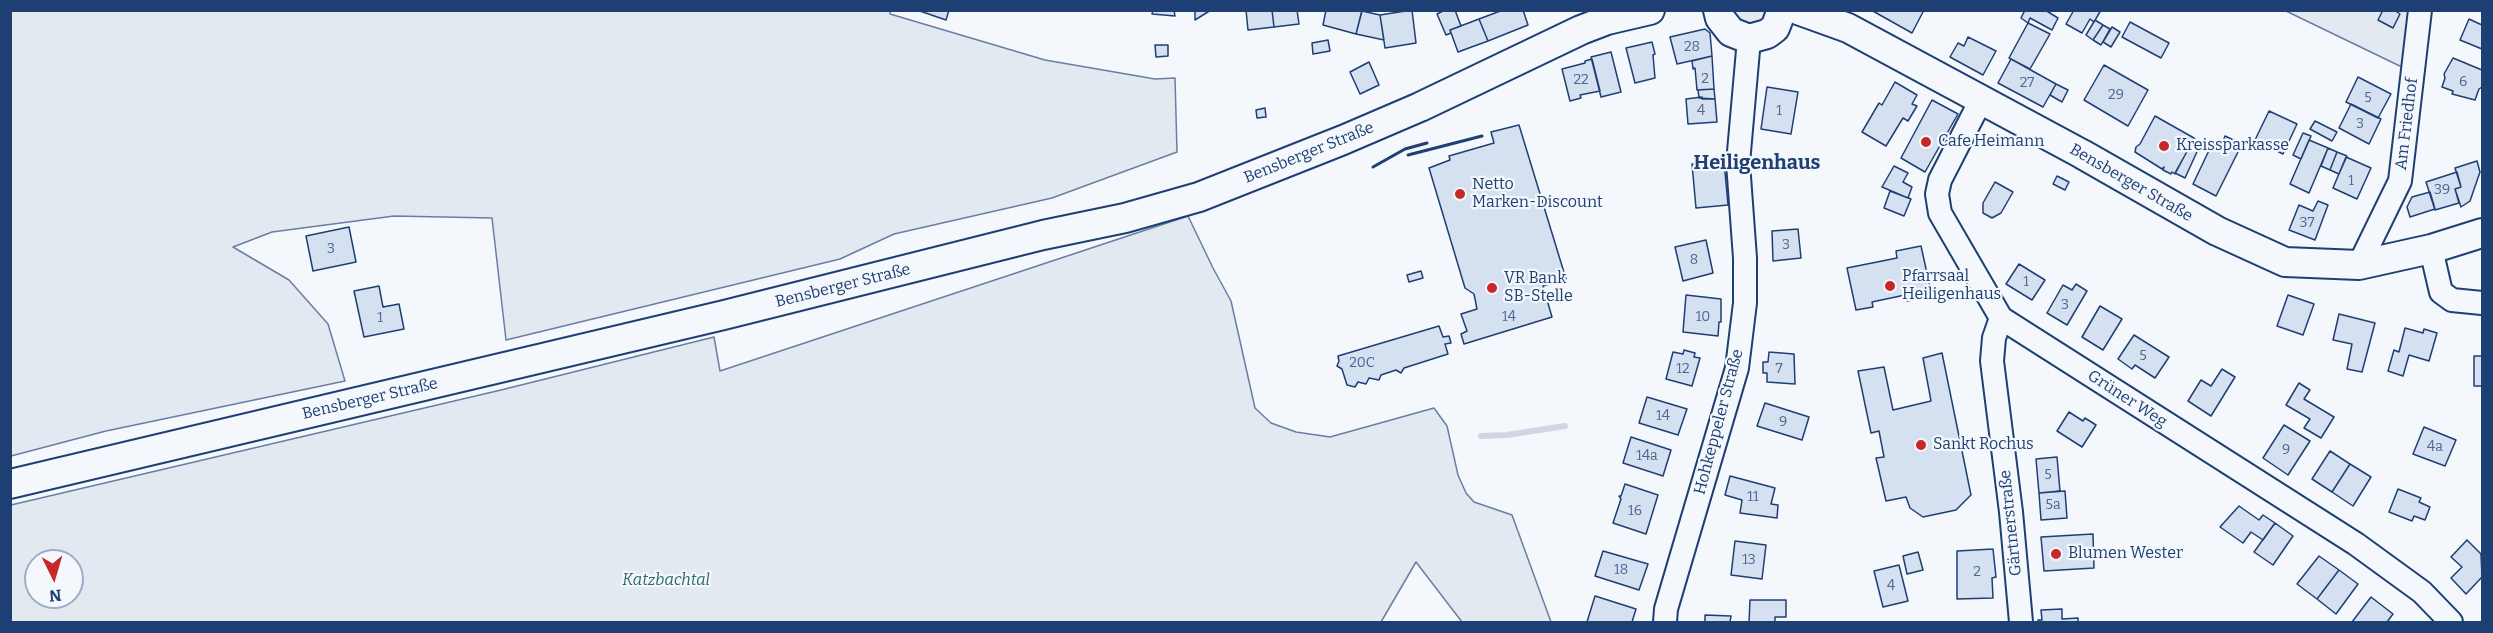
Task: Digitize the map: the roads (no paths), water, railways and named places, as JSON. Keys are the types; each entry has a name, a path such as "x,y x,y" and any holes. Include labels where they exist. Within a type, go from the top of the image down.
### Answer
{"main road":[{"name":"Bensberger Straße","path":"10,484 724,315 1043,235 1125,218 1199,197 1398,117 1572,34 1602,15 1650,10"},
{"path":"1718,10 1720,18 1731,32 1749,39 1767,34 1775,27 1782,10"},
{"name":"Bensberger Straße","path":"1798,10 1848,28 2217,231 2285,262 2359,265 2431,249 2482,233"}],"street":[{"name":"Am Friedhof","path":"2359,265 2400,181 2420,10"},
{"name":"Hohkeppeler Straße","path":"1665,622 1666,609 1737,368 1745,303 1745,258 1738,163 1749,39"},
{"name":"Grüner Weg","path":"1981,100 1940,180 1938,194 1940,213 2001,318 2356,544 2422,592 2451,622"},
{"path":"2431,249 2441,292 2452,300 2482,303"},
{"name":"Gärtnerstraße","path":"2001,318 1994,338 1992,361 2011,512 2021,622"}],"waterway":[{"path":"1481,436 1507,435 1565,426"}],"place":[{"name":"Cafe Heimann","path":"1926,142"},
{"name":"Kreissparkasse","path":"2164,146"},
{"name":"Netto Marken-Discount","path":"1460,194"},
{"name":"Pfarrsaal Heiligenhaus","path":"1890,286"},
{"name":"VR Bank SB-Stelle","path":"1492,288"},
{"name":"Sankt Rochus","path":"1921,445"},
{"name":"Blumen Wester","path":"2056,554"}],"district":[{"name":"Heiligenhaus","path":"1757,163"}],"park label":[{"name":"Katzbachtal","path":"666,581"}]}
